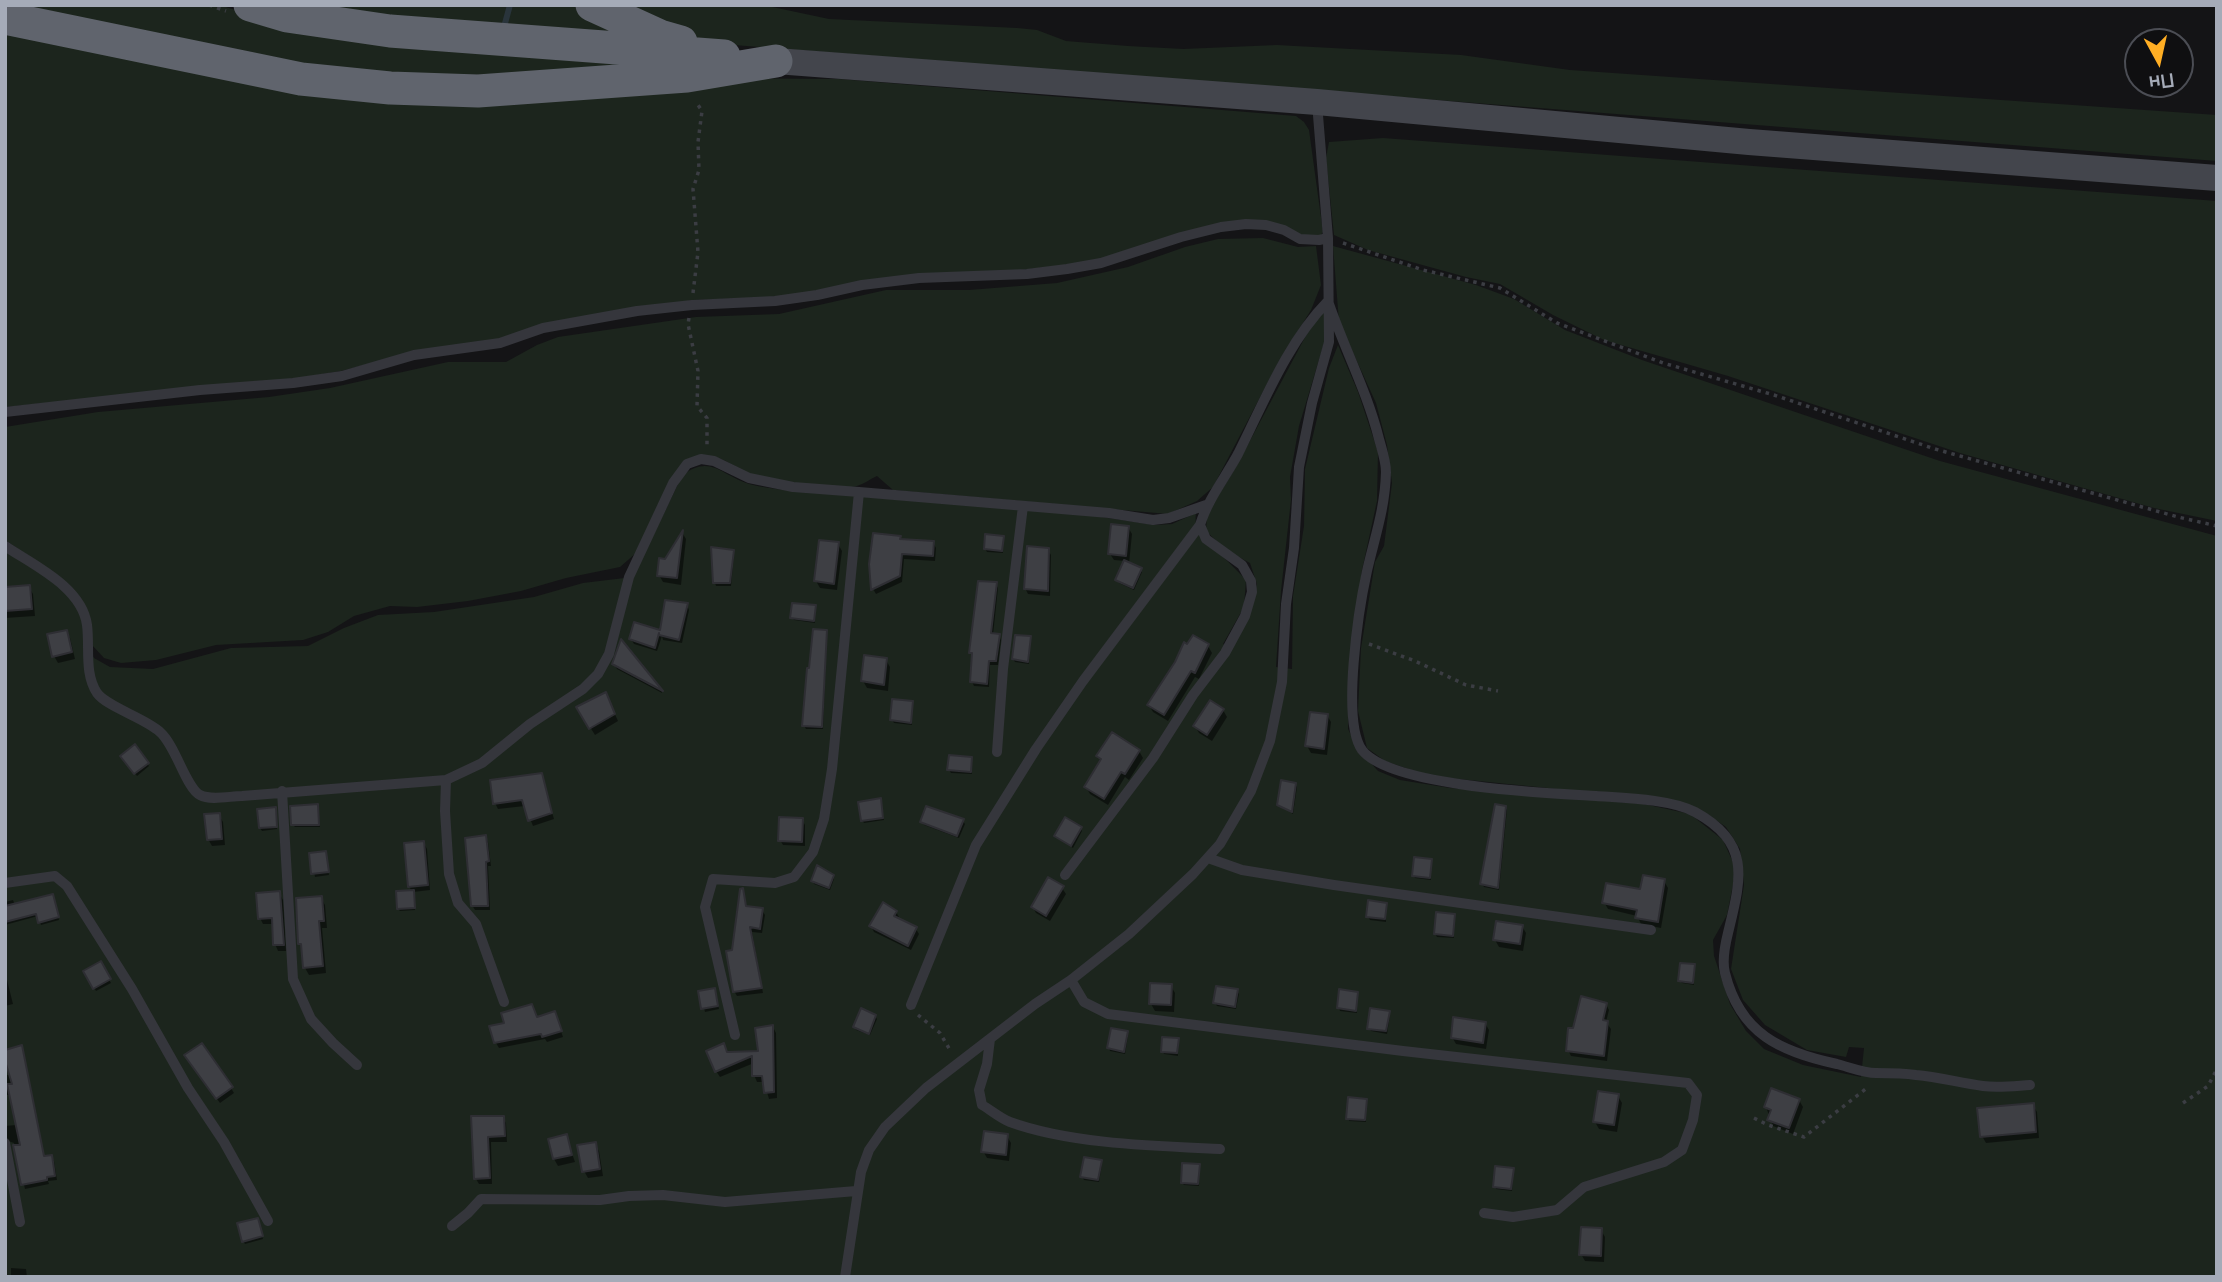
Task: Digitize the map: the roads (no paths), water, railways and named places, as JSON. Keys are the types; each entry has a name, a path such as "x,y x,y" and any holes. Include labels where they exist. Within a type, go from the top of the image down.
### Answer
{"highway":[{"path":"250,5 287,16 390,31 776,61"},
{"path":"592,5 660,36 701,47 776,61"},
{"path":"5,18 301,79 390,88 478,91 687,76 776,61"}],"main road":[{"path":"776,61 1317,102 1749,142 2217,178"}],"lane":[{"path":"845,1277 856,1191 869,1150 885,1127 926,1088 1129,934 1193,874 1220,844 1251,791 1270,741 1282,682 1286,604 1294,548 1299,467 1312,403 1329,342 1328,238 1317,102"},
{"path":"5,412 342,376 414,355 500,343 543,328 637,311 692,304 775,301 919,278 1027,274 1067,269 1101,263 1208,230 1246,224 1266,225 1284,230 1300,239 1328,238"},
{"path":"911,1005 976,845 1036,749 1083,681 1200,525 1206,505 1236,456 1310,320 1328,301"},
{"path":"1328,301 1339,335 1367,398 1386,466 1384,508 1367,571 1351,702 1354,728 1362,749 1378,763 1408,775 1454,783 1641,799 1692,810 1726,833 1738,860 1739,883 1726,941 1724,971 1744,1015 1758,1031 1777,1046 1800,1056 1874,1073 1887,1071 1985,1086 2030,1085"},
{"path":"5,546 76,598 87,624 89,669 93,685 100,697 160,732 171,744 192,786 199,794 223,797 446,780 482,763 530,724 583,689 598,674 608,654 629,577 673,483 687,464 701,459 715,461 749,478 793,487 1109,513 1153,520 1169,518 1206,505"},
{"path":"735,1035 705,907 713,880 775,883 794,877 813,852 824,819 832,769 859,492"},
{"path":"997,752 1003,669 1023,506"},
{"path":"1065,875 1153,758 1193,695 1225,653 1245,616 1252,592 1251,581 1241,565 1206,539 1200,525"},
{"path":"446,780 449,874 458,902 476,924 504,1002"},
{"path":"282,792 293,979 312,1018 333,1043 357,1065"},
{"path":"1208,858 1242,870 1321,883 1651,930"},
{"path":"5,883 55,876 67,886 132,989 188,1088 224,1142 268,1222"},
{"path":"1071,980 1084,1002 1108,1014 1389,1050 1688,1083 1697,1095 1682,1150 1664,1162 1584,1187 1557,1210 1513,1217 1484,1213"},
{"path":"990,1039 987,1064 979,1090 982,1105 1007,1121 1059,1136 1168,1147 1220,1149"},
{"path":"5,1143 20,1222"},
{"path":"452,1226 481,1199 600,1200 663,1195 725,1202 856,1191"}],"waterway":[{"path":"504,27 510,5"}]}
